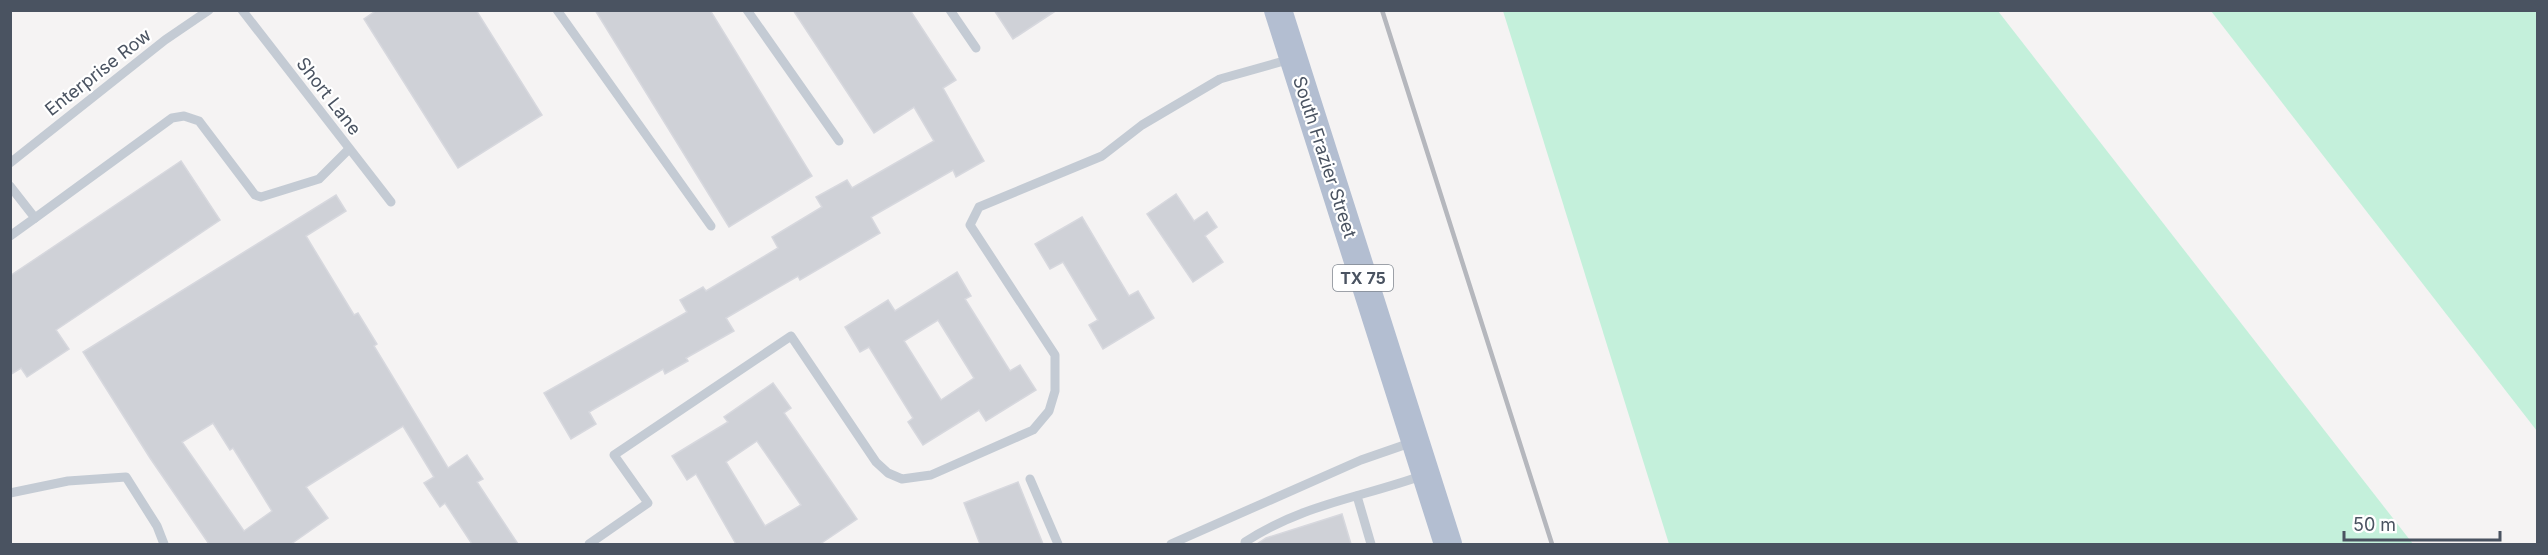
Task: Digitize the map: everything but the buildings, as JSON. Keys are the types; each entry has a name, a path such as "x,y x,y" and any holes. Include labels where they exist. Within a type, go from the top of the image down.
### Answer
{"main road":[{"name":"South Frazier Street","path":"1278,10 1448,544"}],"lane":[{"name":"Enterprise Row","path":"10,163 165,40 209,10"},
{"name":"Short Lane","path":"242,10 391,202"},
{"path":"557,10 711,226"},
{"path":"747,10 839,141"},
{"path":"950,10 976,48"},
{"path":"588,544 648,503 614,455 791,336 876,462 888,473 902,479 916,479 950,469 1033,430 1049,411 1055,392 1055,355 970,225 978,207 1102,156 1142,125 1220,79 1293,58"},
{"path":"10,236 172,118 184,116 200,120 255,195 261,197 319,179 350,149"},
{"path":"10,186 35,218"},
{"path":"1171,544 1361,460 1415,441"},
{"path":"1245,544 1273,524 1341,498 1377,492 1426,475"},
{"path":"10,493 68,481 126,477 157,526 164,544"},
{"path":"1030,479 1058,544"},
{"path":"1357,496 1371,544"}],"green space":[{"path":"1503,11 1998,11 2413,544 1669,544"},
{"path":"2211,11 2537,11 2537,431"}],"railway":[{"path":"1382,10 1552,544"}]}
